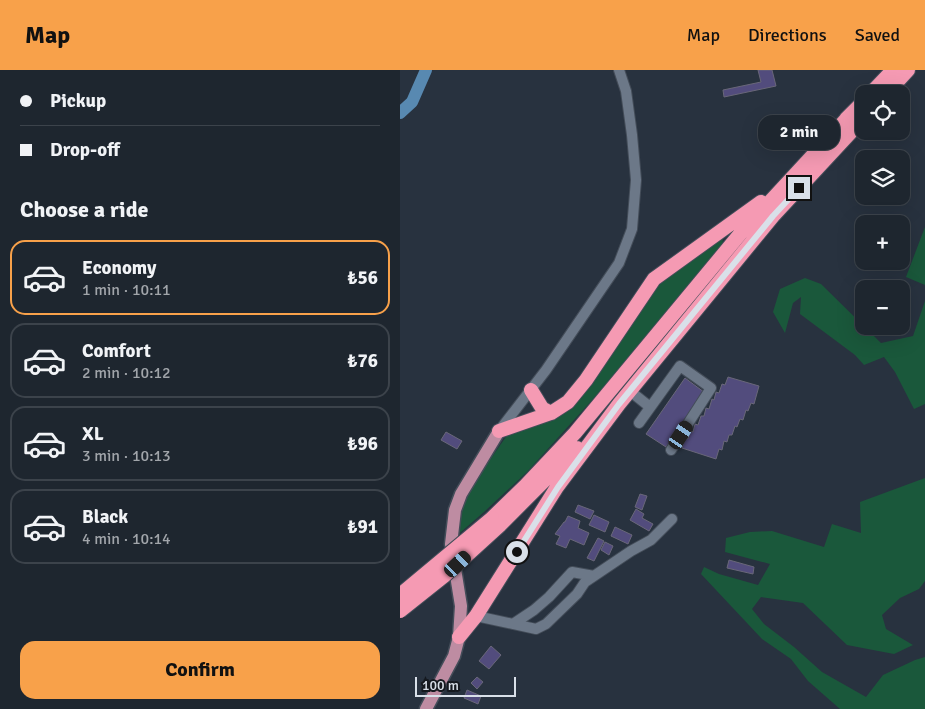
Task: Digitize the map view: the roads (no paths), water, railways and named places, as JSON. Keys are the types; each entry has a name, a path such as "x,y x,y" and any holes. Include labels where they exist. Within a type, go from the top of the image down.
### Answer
{"highway":[{"path":"879,85 893,70"},
{"path":"894,85 908,70"},
{"path":"400,595 495,522 564,462 619,404 855,118"},
{"path":"499,431 551,413 568,402 586,380 654,279 774,193 855,118"},
{"path":"400,611 444,576 495,522 525,486 575,433 740,234 855,118"},
{"path":"531,390 542,408 551,413"},
{"path":"459,637 476,616 558,487 619,404"}],"main road":[{"path":"426,709 454,656 459,637 461,606 451,544 455,510 461,494 499,431"},
{"path":"418,709 447,654 459,637"}],"street":[{"path":"499,431 546,370 619,263 632,229 636,180 626,91 620,70"},
{"path":"639,423 680,366 711,388 671,450"},
{"path":"630,391 650,407"},
{"path":"476,616 536,628 546,624 577,594 585,582 651,540 672,519"},
{"path":"514,624 549,597 572,572 594,576"}],"waterway":[{"path":"400,113 412,102 426,70"}]}
